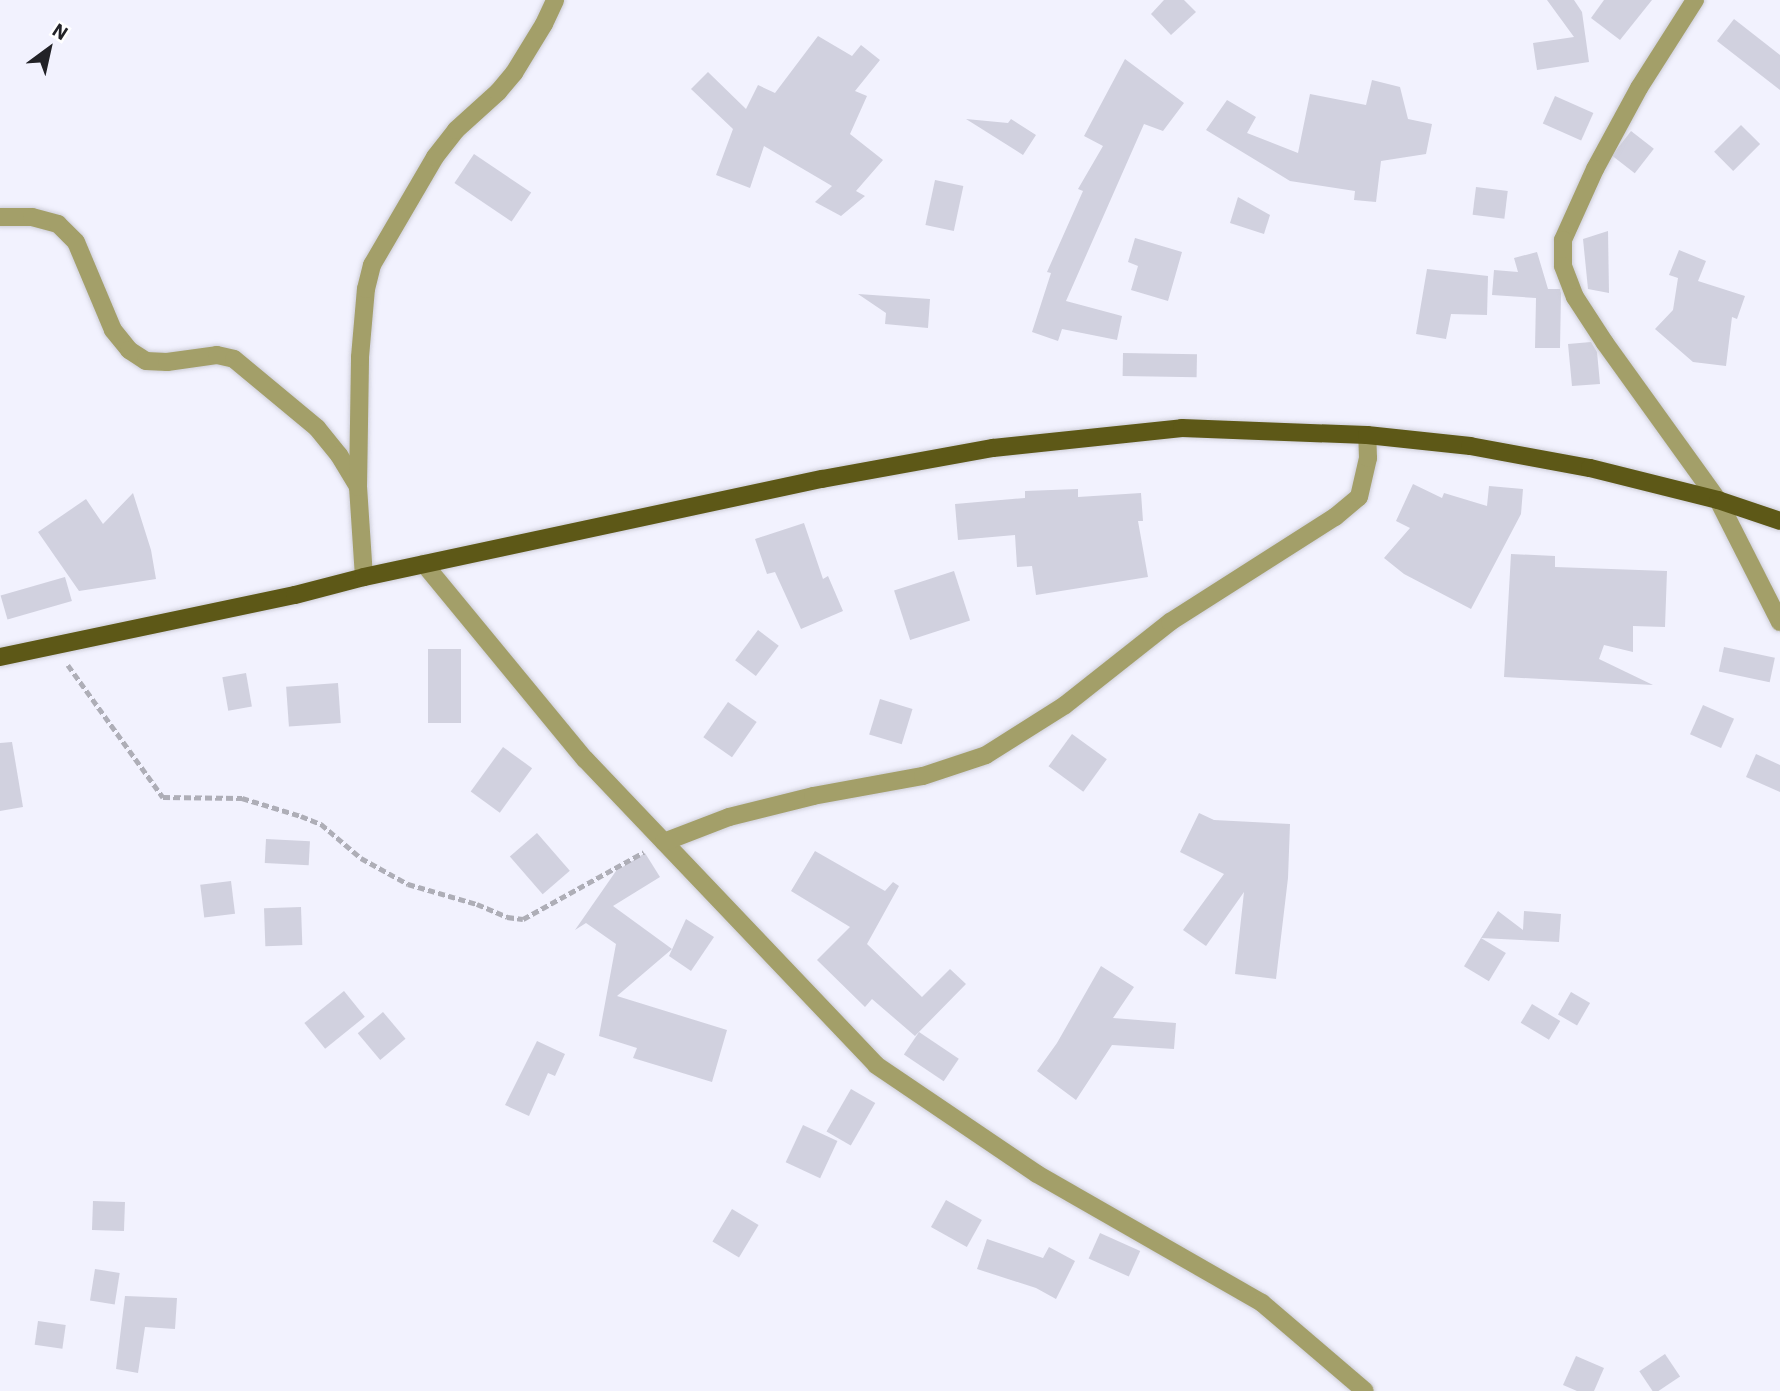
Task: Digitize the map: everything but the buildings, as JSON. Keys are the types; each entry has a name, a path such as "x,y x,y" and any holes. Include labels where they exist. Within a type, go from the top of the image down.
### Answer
{"main road":[{"path":"0,657 295,596 364,577 822,479 993,448 1182,428 1367,435 1470,446 1590,468 1718,500 1780,521"}],"street":[{"path":"364,577 358,487 360,357 366,289 372,265 435,157 456,130 498,92 514,73 544,24 555,0"},
{"path":"1695,0 1639,88 1595,169 1563,240 1563,267 1574,297 1718,500 1780,622"},
{"path":"0,217 32,217 58,224 76,242 113,330 129,350 146,361 167,362 217,355 234,359 317,428 340,455 358,487"},
{"path":"664,842 729,817 813,796 923,776 986,755 1065,705 1170,622 1335,517 1359,497 1368,458 1367,435"},
{"path":"424,564 586,759 876,1065 1037,1174 1262,1303 1365,1391"}],"path":[{"path":"55,646 163,797 242,798 302,816 321,824 361,858 408,884 477,904 508,917 523,919 664,842"}]}
